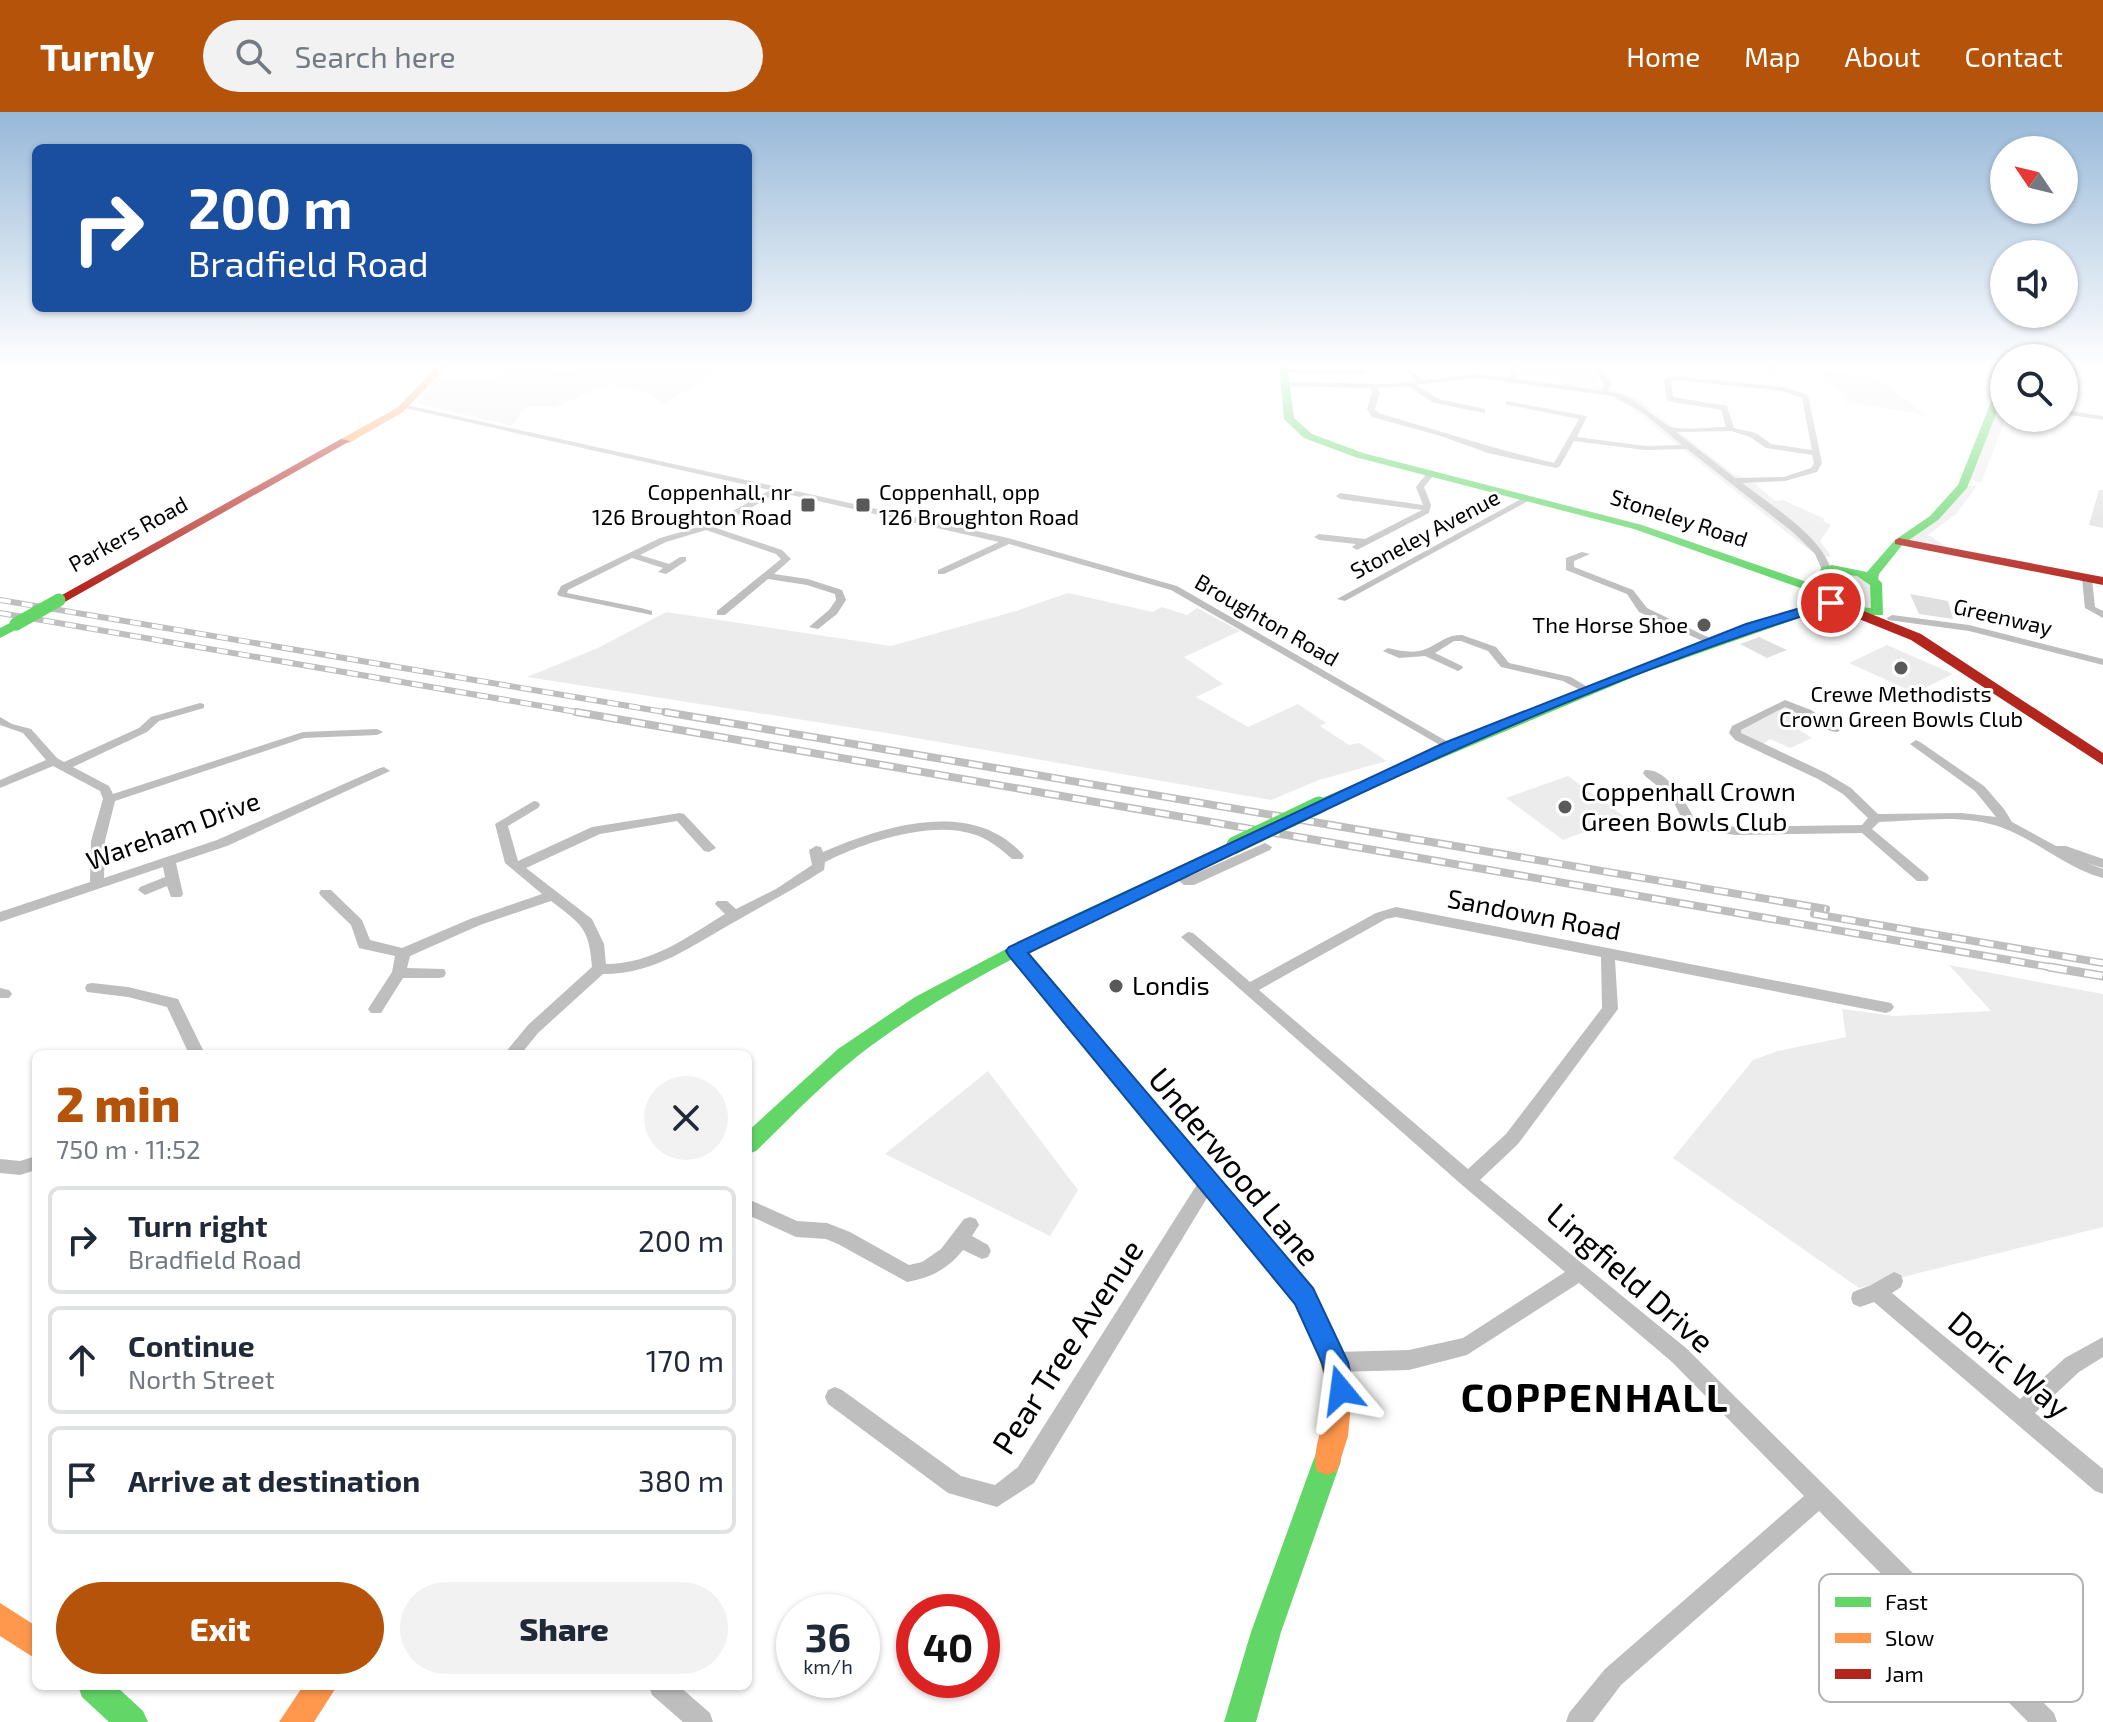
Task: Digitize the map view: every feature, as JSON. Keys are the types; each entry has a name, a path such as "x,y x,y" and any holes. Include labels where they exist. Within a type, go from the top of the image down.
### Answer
{"street":[{"name":"Parkers Road","path":"8,629 344,440"},
{"name":"Broughton Road","path":"554,440 1008,541 1174,588 1449,746"},
{"name":"Stoneley Road","path":"1322,440 1359,455 1430,475 1649,530 1789,579 1827,581 1856,613"},
{"path":"1461,440 1491,451 1556,466 1572,440"},
{"path":"1582,440 1645,448 1689,447"},
{"path":"1681,440 1814,546 1827,581"},
{"path":"1760,440 1769,446 1815,453"},
{"path":"1735,481 1801,476 1814,470 1818,463 1813,440"},
{"path":"1983,440 1958,494 1934,518 1899,542 1876,572 1886,613 1916,637 2103,760"},
{"path":"1427,508 1420,487 1430,475"},
{"path":"648,613 621,604 589,602 562,594 564,588 631,555 681,533 708,528 775,491"},
{"path":"1340,496 1427,508"},
{"name":"Stoneley Avenue","path":"1342,599 1526,500"},
{"path":"1319,537 1362,544 1427,508"},
{"path":"708,528 784,555 786,559 721,613"},
{"path":"941,572 1008,541"},
{"path":"1899,542 2095,580 2090,608 2103,615"},
{"path":"1585,554 1569,560 1564,570 1630,592 1643,610 1713,642"},
{"path":"631,555 670,567"},
{"path":"659,574 683,559"},
{"path":"1806,611 1827,581 1848,569 1876,572"},
{"path":"767,576 808,582 839,592 841,600 833,612 814,627"},
{"path":"621,604 636,597"},
{"path":"752,1141 814,1083 877,1031 954,982 1319,805 1449,746 1751,627 1806,611 1886,613"},
{"path":"1856,613 1916,637"},
{"name":"Greenway","path":"1886,613 1969,628 2103,662"},
{"path":"1388,651 1399,655 1427,653 1452,638 1462,638 1492,649 1505,665 1567,679 1588,691"},
{"path":"1427,653 1458,668"},
{"path":"1834,730 1807,712 1785,703 1736,728 1735,733 1739,738 1822,776 1847,791 1870,823 1922,878"},
{"path":"0,784 143,730 157,715 200,706"},
{"path":"0,720 8,726 27,731 58,764 105,789 109,799 98,841 97,885"},
{"path":"303,735 312,723"},
{"path":"109,799 303,735 377,732"},
{"path":"1916,744 1980,788 1994,801 2007,825"},
{"name":"Wareham Drive","path":"0,917 222,843 384,771"},
{"path":"1645,788 1654,778 1676,795 1692,826"},
{"path":"359,782 373,789"},
{"path":"534,805 501,824 510,860 587,922 597,944 599,969"},
{"path":"516,867 597,830 680,813 709,848"},
{"path":"1676,825 1759,834 1958,817 2007,825 2035,839 2103,864"},
{"path":"515,1050 533,1029 599,969 626,969 660,959 781,892 819,867 817,855 930,824 948,824 979,832 1004,844 1017,856"},
{"path":"2035,839 2071,863 2103,874"},
{"path":"1178,874 1189,882 1265,847"},
{"path":"169,862 176,894"},
{"path":"145,890 172,879"},
{"path":"326,893 357,923 364,944 403,953 475,922 553,895"},
{"path":"722,904 735,915"},
{"name":"Sandown Road","path":"1249,989 1381,916 1396,912 1830,1002 1886,1007"},
{"name":"Lingfield Drive","path":"1188,937 1468,1180 1679,1355 1896,1574"},
{"name":"Underwood Lane","path":"1016,951 1304,1296 1335,1362 1341,1390 1338,1429 1266,1632 1240,1722"},
{"path":"376,1009 399,973 403,953"},
{"path":"1468,1180 1512,1139 1610,1009 1608,954"},
{"path":"399,973 439,973"},
{"path":"92,988 128,992 173,1003 195,1050"},
{"path":"0,1166 20,1168 32,1164"},
{"name":"Pear Tree Avenue","path":"835,1397 956,1485 997,1496 1026,1475 1207,1183"},
{"path":"752,1209 796,1229 827,1231 844,1238 907,1274 916,1274 937,1264 965,1232 982,1251"},
{"path":"1335,1362 1409,1360 1467,1346 1580,1272"},
{"name":"Doric Way","path":"1877,1290 2103,1483"},
{"path":"2020,1413 2072,1365 2103,1346"},
{"path":"1578,1722 1613,1677 1819,1497"},
{"path":"0,1618 32,1641"},
{"path":"97,1690 132,1722"},
{"path":"295,1722 319,1690"},
{"path":"665,1690 701,1722"},
{"name":"Lingfield Drive","path":"2025,1702 2045,1722"}],"shaded area":[{"path":"1671,440 1690,440 1733,474 1751,480 1775,501 1783,500 1825,519 1823,521 1831,525 1820,541 1831,556 1822,557"},
{"path":"1982,440 1997,440 1981,483 1967,478"},
{"path":"1963,486 1977,486 1956,514 1928,535 1950,549 1899,542 1934,518"},
{"path":"1826,570 1866,575 1880,608 1846,610 1823,574"},
{"path":"1068,593 1153,612 1162,607 1187,615 1197,608 1240,631 1184,657 1223,684 1196,697 1248,727 1298,704 1326,723 1320,726 1349,745 1359,743 1387,761 1319,780 1271,800 893,734 527,677 598,648 666,612 891,646"},
{"name":"Crewe Methodists Crown Green Bowls Club","path":"1887,645 1953,674 1915,693 1849,663"},
{"path":"1780,704 1808,719 1793,726 1812,738 1790,748 1770,739 1763,744 1750,744 1736,728"},
{"name":"Coppenhall Crown Green Bowls Club","path":"1568,776 1625,817 1563,840 1506,798"},
{"path":"1949,965 2103,994 2103,1227 1859,1288 1673,1158 1753,1060 1778,1051 1846,1037 1842,1009 1895,1016 1991,1011"},
{"path":"988,1071 1078,1190 1050,1236 885,1154"}],"building":[{"path":"2099,490 2103,490 2103,528 2089,525"},
{"path":"1910,594 1948,601 1953,619 1919,614"},
{"path":"1759,637 1787,650 1767,658 1740,644"}],"railway":[{"path":"0,600 676,714"},
{"path":"0,613 588,714"},
{"path":"576,712 2061,969"},
{"path":"665,712 1826,909"},
{"path":"1814,914 2103,963"},
{"path":"2049,967 2061,969"},
{"path":"2061,969 2103,976"}],"traffic: fast":[{"path":"1319,440 1359,455 1638,527 1831,595"},
{"path":"1872,579 1873,573 1899,542 1934,518 1963,486 1981,440"},
{"path":"1832,569 1860,573 1876,583 1878,612 1851,609 1838,600 1822,578 1826,570 1832,569"},
{"path":"16,624 59,600"},
{"path":"1319,805 1638,670 1834,601"},
{"path":"0,634 16,624"},
{"path":"1235,845 1319,805"},
{"path":"752,1141 845,1055 922,1002 1054,931 1235,845"},
{"path":"1240,1722 1266,1632 1327,1461"},
{"path":"97,1690 132,1722"}],"traffic: slow":[{"path":"1016,951 1304,1296 1337,1376 1339,1414 1327,1461"},
{"path":"0,1618 32,1641"},
{"path":"295,1722 319,1690"}],"traffic: jam":[{"path":"59,600 345,441"},
{"path":"1899,542 2103,581"},
{"path":"1818,611 1856,613 1916,637 2103,760"}],"place":[{"name":"Coppenhall, nr 126 Broughton Road","path":"808,505"},
{"name":"Coppenhall, opp 126 Broughton Road","path":"863,505"},
{"name":"The Horse Shoe","path":"1704,625"},
{"name":"Crewe Methodists Crown Green Bowls Club","path":"1901,668"},
{"name":"Coppenhall Crown Green Bowls Club","path":"1565,807"},
{"name":"Londis","path":"1116,986"}],"district":[{"name":"COPPENHALL","path":"1595,1398"}],"route":[{"path":"1341,1390 1335,1362 1304,1296 1016,951 1449,746 1751,627 1831,603"}]}
